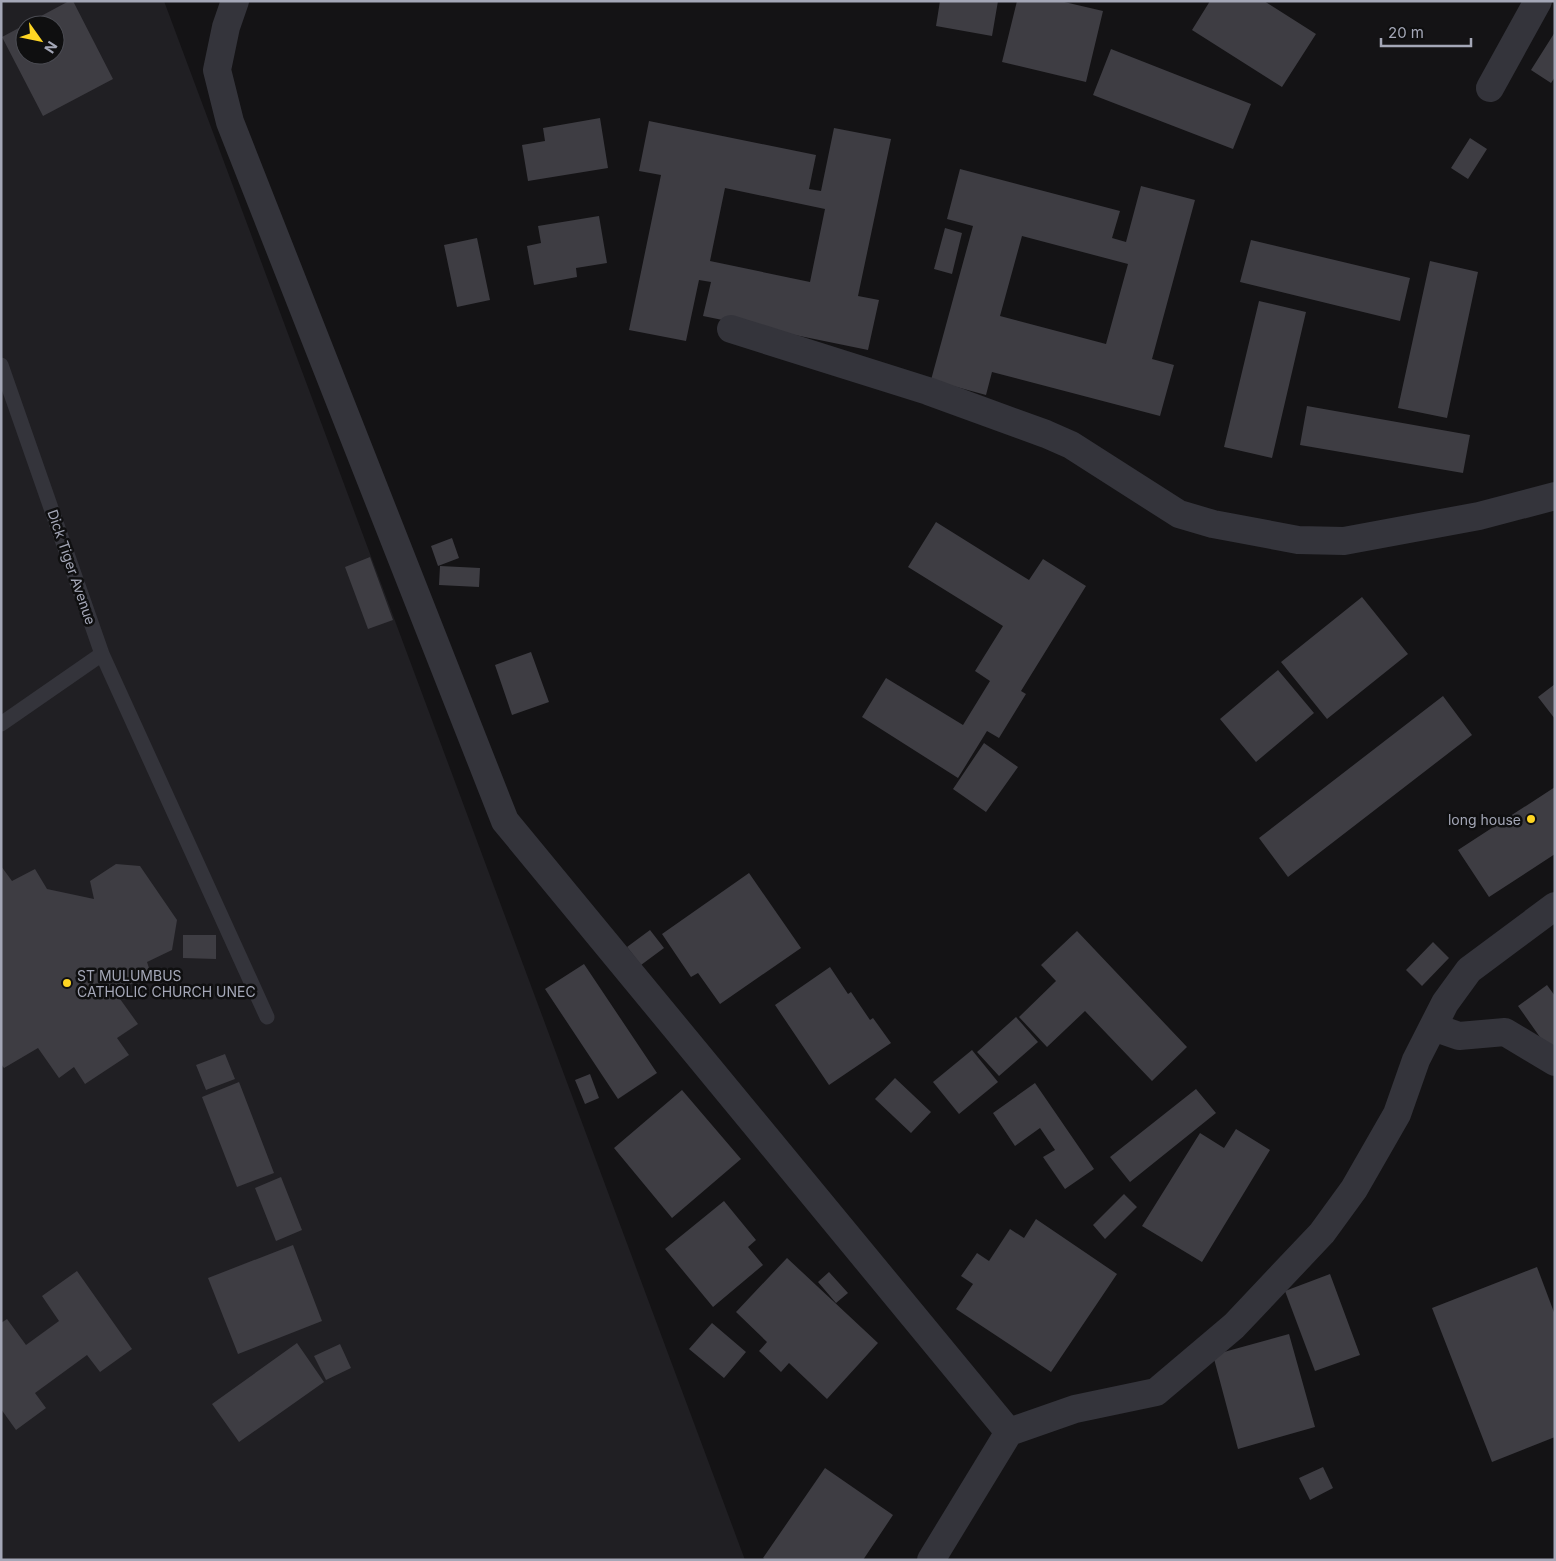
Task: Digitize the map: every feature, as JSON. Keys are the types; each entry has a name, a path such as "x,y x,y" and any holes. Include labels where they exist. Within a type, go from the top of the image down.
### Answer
{"street":[{"path":"235,1 226,27 217,70 230,122 505,821 1009,1432"},
{"path":"1490,88 1538,1"},
{"path":"731,328 928,391 1046,434 1071,445 1179,514 1213,524 1298,540 1344,541 1479,516 1555,496"},
{"path":"931,1560 1009,1432 1075,1409 1156,1392 1234,1326 1322,1233 1354,1189 1397,1114 1416,1060 1433,1026 1445,1003 1468,970 1555,906"},
{"path":"1433,1026 1459,1036 1505,1032 1555,1062"}],"lane":[{"name":"Dick Tiger Avenue","path":"1,365 102,654 267,1017"},
{"path":"1,724 102,654"}],"shaded area":[{"path":"1,1 164,1 745,1560 1,1560"}],"building":[{"path":"69,1 73,1 113,79 43,116 17,65 65,65 65,15 43,15"},
{"path":"940,1 998,1 992,36 936,26"},
{"path":"1017,1 1060,1 1103,11 1086,82 1002,62"},
{"path":"1210,1 1264,1 1316,34 1282,87 1192,30"},
{"path":"15,30 15,62 2,37"},
{"path":"1555,32 1555,77 1551,83 1531,70"},
{"path":"1111,49 1251,104 1233,149 1093,95"},
{"path":"600,118 608,168 528,181 522,145 545,141 543,128"},
{"path":"649,121 816,155 809,189 821,191 834,128 891,139 858,296 879,300 868,350 703,316 711,282 699,280 686,341 629,330 661,175 639,171","holes":["725,188 825,209 810,282 710,261"]},
{"path":"1470,138 1487,149 1468,179 1451,168"},
{"path":"960,169 1120,211 1112,238 1126,242 1141,186 1195,200 1152,359 1174,365 1160,416 992,372 986,395 931,380 973,226 947,219","holes":["1022,236 1128,264 1106,344 1000,316"]},
{"path":"599,216 607,263 576,268 577,277 534,285 527,246 541,243 538,226"},
{"path":"945,228 962,233 952,274 934,269"},
{"path":"477,238 490,300 457,307 444,245"},
{"path":"1251,240 1410,278 1400,321 1240,282"},
{"path":"1430,261 1478,272 1447,418 1398,408"},
{"path":"1259,301 1306,312 1272,458 1224,447"},
{"path":"1307,406 1470,435 1463,473 1300,445"},
{"path":"936,522 1029,580 1043,559 1086,586 1021,691 1026,694 999,738 987,731 958,778 862,717 886,678 963,725 990,681 975,671 1003,626 908,567"},
{"path":"452,538 459,558 438,566 431,546"},
{"path":"370,557 393,620 368,629 345,567"},
{"path":"440,566 480,568 479,587 439,585"},
{"path":"1362,597 1408,654 1327,719 1281,662"},
{"path":"531,652 549,702 512,715 495,665"},
{"path":"1278,670 1314,713 1256,762 1220,719"},
{"path":"1555,684 1555,719 1538,697"},
{"path":"1443,696 1472,735 1288,877 1259,838"},
{"path":"984,743 1018,767 986,812 953,789"},
{"name":"long house","path":"1555,787 1555,854 1489,897 1458,850"},
{"name":"ST MULUMBUS CATHOLIC CHURCH UNEC","path":"116,864 140,866 177,920 172,950 147,962 151,974 115,992 138,1024 117,1038 129,1055 85,1084 74,1067 59,1078 38,1048 4,1068 1,1064 1,866 12,881 35,869 47,889 94,899 90,881"},
{"path":"749,873 801,948 720,1004 698,973 691,977 662,934"},
{"path":"650,930 664,948 641,965 627,947"},
{"path":"1077,931 1187,1047 1152,1081 1085,1011 1047,1047 1019,1017 1056,981 1041,965"},
{"path":"183,935 216,935 216,959 183,958"},
{"path":"1433,942 1449,958 1422,986 1406,970"},
{"path":"584,964 657,1073 618,1099 545,989"},
{"path":"830,967 848,994 851,992 870,1020 873,1018 891,1043 829,1085 775,1005"},
{"path":"1547,985 1555,996 1554,1057 1518,1006"},
{"path":"1016,1017 1038,1042 999,1076 977,1052"},
{"path":"972,1050 998,1082 959,1114 933,1082"},
{"path":"225,1054 235,1079 206,1090 196,1065"},
{"path":"590,1074 599,1098 585,1104 575,1080"},
{"path":"895,1078 931,1112 911,1133 875,1099"},
{"path":"239,1082 274,1173 237,1187 202,1097"},
{"path":"1035,1083 1094,1169 1065,1189 1043,1157 1055,1150 1040,1128 1015,1146 993,1113"},
{"path":"1196,1089 1216,1113 1130,1182 1110,1157"},
{"path":"682,1090 741,1159 672,1218 614,1148"},
{"path":"1236,1129 1270,1150 1202,1262 1142,1226 1200,1133 1224,1148"},
{"path":"281,1177 302,1230 276,1241 255,1188"},
{"path":"1124,1194 1137,1207 1105,1239 1093,1225"},
{"path":"724,1201 756,1240 748,1247 763,1265 713,1307 665,1249"},
{"path":"1036,1219 1117,1274 1051,1372 956,1309 973,1284 961,1276 977,1253 989,1261 1010,1229 1024,1238"},
{"path":"293,1245 322,1321 238,1354 208,1278"},
{"path":"787,1258 878,1343 827,1399 789,1363 781,1372 759,1351 767,1342 736,1312"},
{"path":"1537,1267 1555,1315 1555,1437 1492,1462 1432,1308"},
{"path":"77,1271 132,1349 100,1372 87,1355 35,1393 46,1408 16,1430 1,1409 1,1323 7,1319 26,1345 59,1321 42,1296"},
{"path":"829,1272 848,1293 836,1303 818,1282"},
{"path":"1330,1274 1360,1355 1315,1371 1285,1291"},
{"path":"712,1323 746,1352 724,1378 689,1349"},
{"path":"1289,1334 1315,1427 1238,1449 1213,1355"},
{"path":"297,1343 324,1382 239,1442 212,1404"},
{"path":"340,1344 351,1368 326,1380 314,1356"},
{"path":"1323,1467 1333,1488 1310,1500 1299,1478"},
{"path":"825,1468 893,1515 863,1560 766,1560 763,1558"}],"place":[{"name":"long house","path":"1531,819"},
{"name":"ST MULUMBUS CATHOLIC CHURCH UNEC","path":"67,983"}]}
